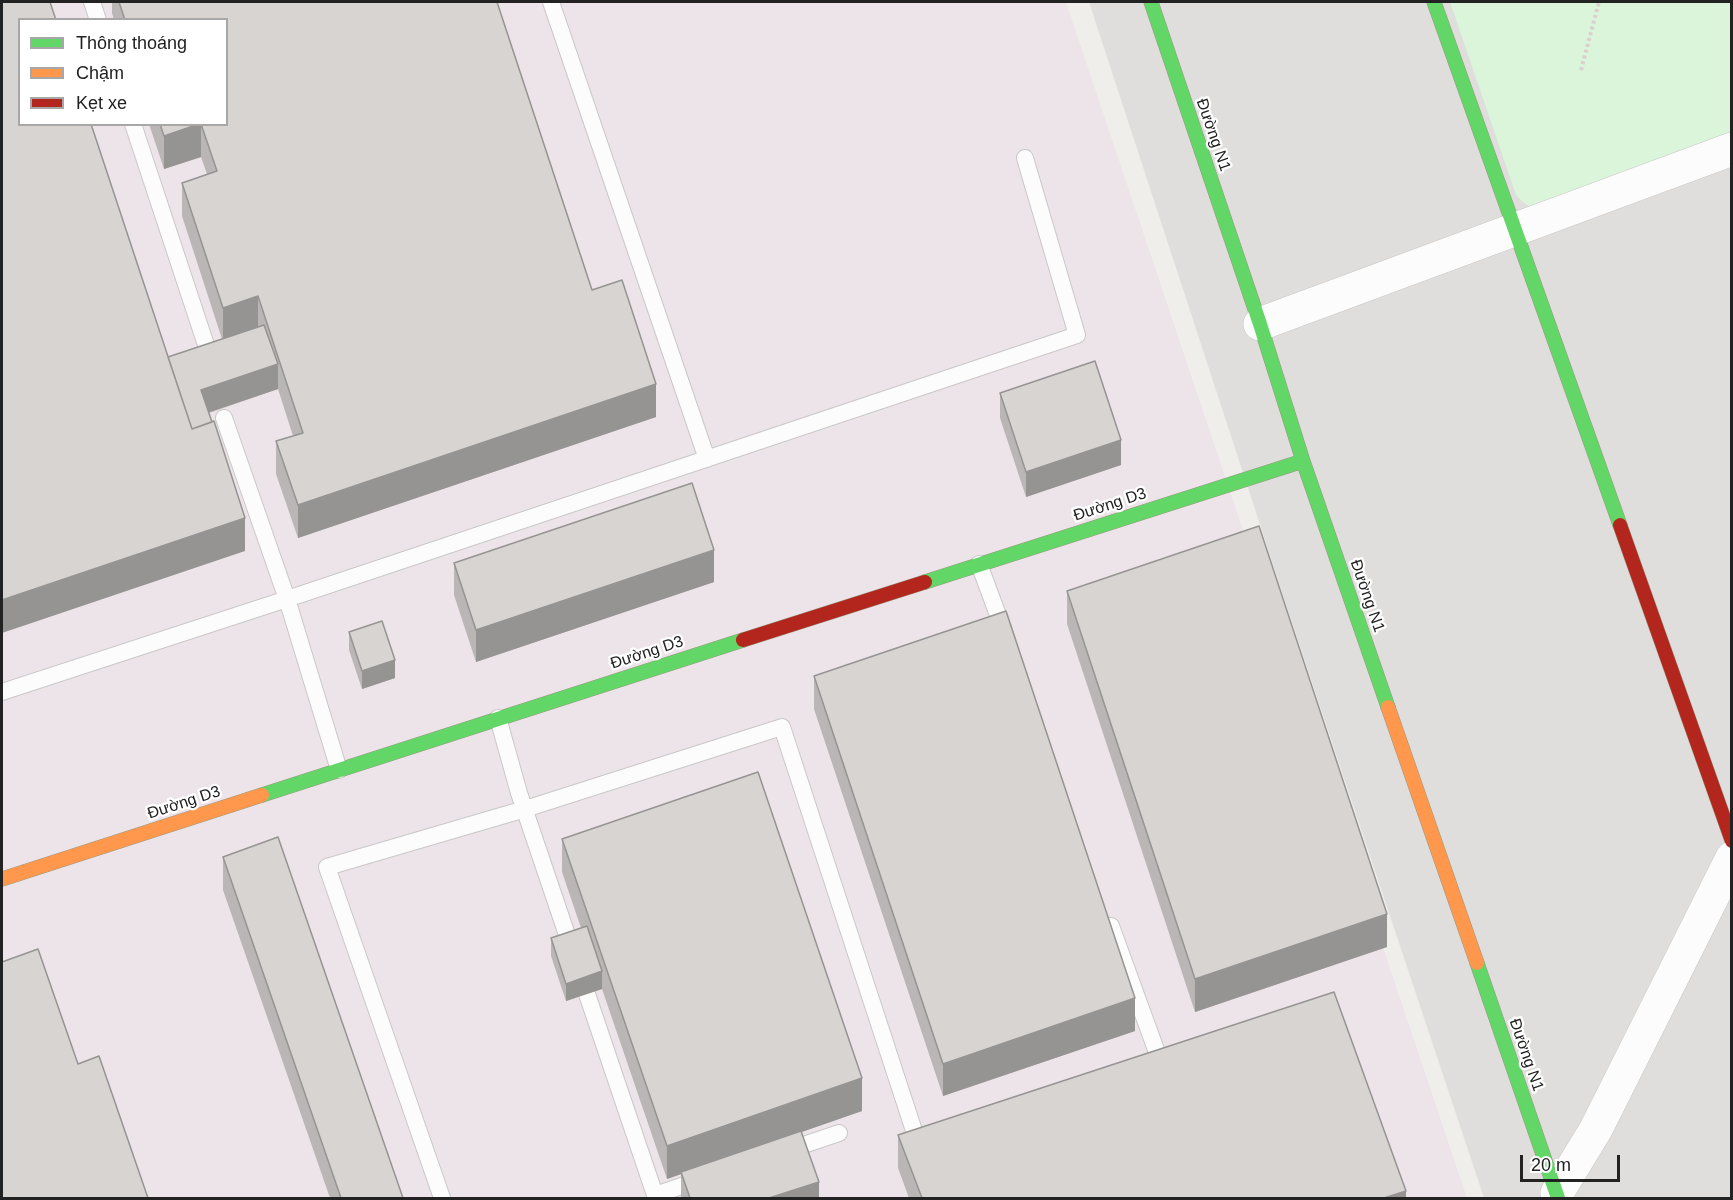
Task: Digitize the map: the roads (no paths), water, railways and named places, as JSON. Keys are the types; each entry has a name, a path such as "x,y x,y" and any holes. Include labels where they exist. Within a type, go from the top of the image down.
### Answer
{"street":[{"name":"Đường N1","path":"1151,2 1260,324 1303,461 1558,1196"},
{"path":"1434,2 1731,841"},
{"path":"1260,324 1731,149"},
{"name":"Đường D3","path":"2,879 1303,461"},
{"path":"1558,1196 1596,1129 1731,858"}],"lane":[{"path":"92,2 97,18"},
{"path":"551,2 707,459"},
{"path":"134,126 205,342"},
{"path":"2,692 1077,335 1025,158"},
{"path":"224,418 287,599 339,770"},
{"path":"980,564 1009,645"},
{"path":"498,718 525,809 655,1197 720,1173"},
{"path":"442,1198 327,867 525,809 782,727 916,1137"},
{"path":"1106,913 1159,1058"},
{"path":"774,1155 839,1133"}]}
